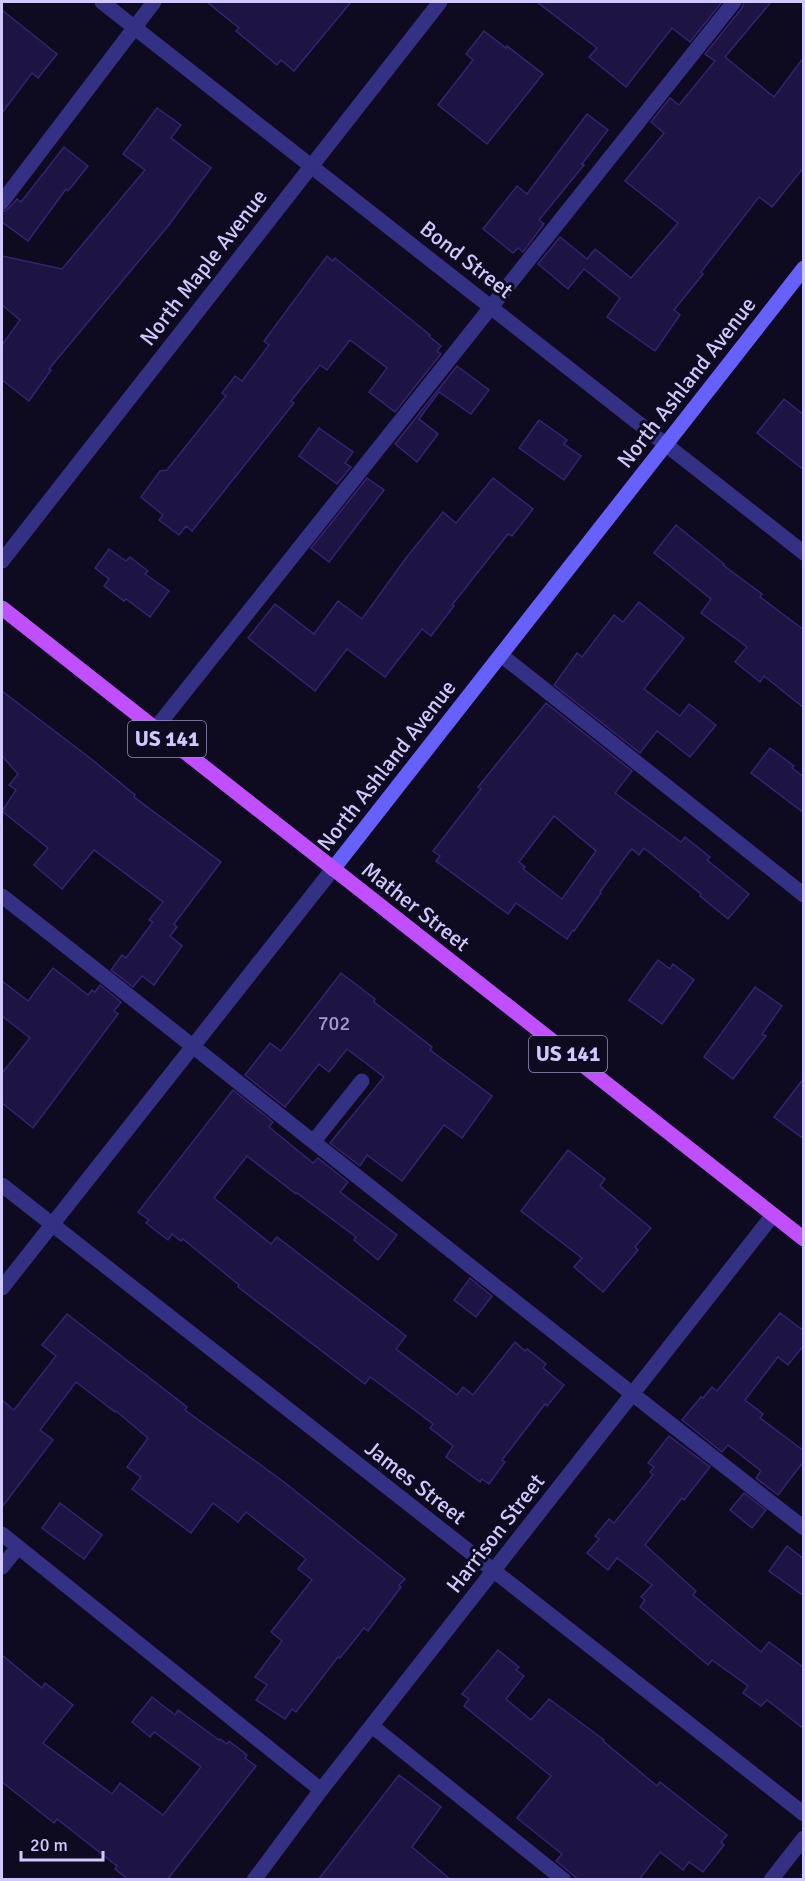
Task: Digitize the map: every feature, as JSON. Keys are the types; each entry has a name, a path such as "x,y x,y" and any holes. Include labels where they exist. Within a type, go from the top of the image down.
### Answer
{"main road":[{"name":"Mather Street","path":"2,608 804,1239"}],"street":[{"name":"Bond Street","path":"102,2 804,553"},
{"path":"2,202 154,2"},
{"name":"North Maple Avenue","path":"2,561 440,2"},
{"path":"155,729 734,2"},
{"name":"North Ashland Avenue","path":"2,1288 804,268"},
{"path":"501,655 804,896"},
{"path":"2,896 804,1528"},
{"path":"314,1141 362,1081"},
{"name":"James Street","path":"2,1185 804,1814"},
{"name":"Harrison Street","path":"254,1880 321,1790 772,1215"},
{"path":"2,1534 321,1790"},
{"path":"2,1567 18,1547"},
{"path":"372,1726 564,1880"},
{"path":"771,1880 804,1838"}],"building":[{"path":"207,2 351,2 294,71 281,60 277,65 236,31 239,28"},
{"path":"537,2 722,2 690,42 672,28 626,87 589,57 597,48"},
{"path":"744,2 771,2 725,57 774,97 804,57 804,167 772,207 759,197 674,310 680,315 655,351 607,317 620,298 584,269 568,289 538,264 560,237 587,259 595,249 631,278 678,223 625,181 664,133 651,122 670,98 679,105 715,61 705,54 742,8"},
{"path":"2,10 57,54 38,78 32,73 2,113"},
{"path":"484,31 543,74 487,144 438,105 473,60 466,54"},
{"path":"157,108 181,125 171,138 211,168 168,226 49,369 51,370 29,401 2,380 2,345 20,320 2,305 2,256 62,269 145,170 123,154"},
{"path":"587,114 608,130 582,164 584,165 539,220 544,224 523,252 518,248 513,253 483,229 517,186 527,194"},
{"path":"64,147 88,166 68,191 66,189 28,241 2,222 2,212 17,199 21,202"},
{"path":"327,256 333,261 335,258 430,335 441,346 437,351 441,354 395,412 369,392 387,368 350,340 327,370 320,365 291,401 294,403 192,531 186,526 179,535 159,520 163,515 141,497 160,471 167,470 226,396 222,393 235,376 242,381 269,345 264,341"},
{"path":"457,366 489,390 471,414 439,392 419,419 438,434 417,462 395,444"},
{"path":"784,399 804,415 804,470 757,433"},
{"path":"539,420 567,440 564,444 581,456 564,480 519,448"},
{"path":"319,428 353,452 345,463 351,467 337,484 299,456"},
{"path":"367,478 384,490 329,562 311,548"},
{"path":"493,478 533,509 512,536 508,534 452,605 454,606 431,636 422,629 385,677 347,649 315,691 248,638 275,604 314,634 338,601 362,619 443,512 456,523"},
{"path":"676,525 762,594 760,597 804,630 804,708 764,676 760,682 735,662 747,647 701,613 711,599 654,553"},
{"path":"109,549 126,561 130,557 148,571 145,574 169,591 150,617 104,586 109,579 95,568"},
{"path":"639,602 684,638 644,689 680,716 689,704 716,725 690,757 657,731 640,753 554,685 577,653 582,657 614,615 623,622"},
{"path":"2,691 90,758 135,795 134,797 221,862 174,924 177,927 170,936 182,946 154,985 142,976 133,987 111,970 122,955 126,958 153,922 149,920 163,902 94,850 62,889 34,865 48,848 2,811 16,790 9,785 18,774 2,756"},
{"path":"546,703 632,771 615,793 681,842 685,837 710,857 707,860 749,894 728,919 644,848 639,855 632,849 567,939 516,903 508,914 436,861 440,856 433,851 481,789 478,787","holes":["554,816 596,851 562,899 523,869 525,867 519,862"]},
{"path":"770,748 794,766 792,768 804,777 804,813 751,773"},
{"path":"658,960 670,969 673,964 694,980 662,1024 629,1000"},
{"path":"53,968 88,995 92,990 95,992 100,985 121,1002 114,1011 118,1014 33,1128 2,1103 2,1073 30,1038 2,1016 2,981 28,1001"},
{"path":"341,973 432,1047 430,1050 492,1096 462,1138 444,1125 402,1181 367,1155 360,1166 330,1143 384,1077 347,1049 329,1072 319,1064 285,1107 245,1075 270,1043 281,1051"},
{"path":"755,987 782,1006 762,1034 766,1036 733,1079 704,1057"},
{"path":"804,1078 804,1139 774,1117"},
{"path":"233,1090 273,1122 269,1127 313,1163 318,1158 348,1182 340,1192 397,1235 378,1260 354,1240 356,1237 247,1156 214,1198 271,1244 277,1237 406,1336 396,1349 457,1395 463,1387 473,1395 515,1342 546,1364 543,1368 564,1385 547,1406 545,1404 502,1460 505,1462 489,1484 482,1479 480,1482 446,1457 453,1446 430,1428 433,1424 370,1377 365,1384 238,1287 239,1285 183,1239 181,1241 172,1234 168,1240 146,1223 149,1220 138,1212"},
{"path":"568,1150 605,1179 600,1186 651,1228 635,1247 638,1250 603,1292 574,1267 582,1258 521,1211"},
{"path":"470,1278 492,1296 476,1317 454,1300"},
{"path":"780,1313 804,1331 804,1345 788,1365 778,1357 745,1400 763,1414 760,1418 804,1451 804,1461 778,1495 756,1478 761,1471 728,1445 722,1452 682,1420 712,1387 717,1391"},
{"path":"67,1314 187,1407 185,1410 284,1482 405,1579 368,1631 364,1628 340,1658 338,1657 296,1712 292,1709 285,1719 256,1700 267,1685 255,1677 282,1641 271,1632 312,1580 298,1569 306,1559 246,1512 238,1522 213,1503 191,1533 132,1489 141,1477 127,1467 148,1438 76,1382 40,1430 53,1440 2,1507 2,1400 14,1410 56,1356 42,1345"},
{"path":"669,1436 710,1467 645,1545 696,1591 693,1595 761,1652 769,1642 804,1668 804,1729 767,1700 761,1706 743,1693 748,1686 712,1660 708,1665 640,1607 645,1600 641,1597 652,1585 617,1558 608,1570 587,1553 599,1539 595,1536 609,1519 614,1523 653,1475 650,1472 654,1467 648,1463"},
{"path":"744,1493 766,1510 752,1528 730,1510"},
{"path":"60,1503 102,1535 84,1559 42,1528"},
{"path":"787,1546 804,1559 804,1596 769,1571"},
{"path":"498,1650 519,1667 516,1670 524,1676 506,1699 531,1720 549,1699 604,1740 657,1786 660,1782 727,1835 721,1842 724,1845 703,1872 689,1862 683,1870 660,1852 639,1880 579,1880 556,1861 562,1854 517,1818 551,1776 464,1706 469,1699 462,1694"},
{"path":"2,1655 42,1688 45,1683 73,1705 43,1743 112,1794 120,1783 163,1815 201,1767 154,1732 150,1737 132,1722 152,1697 175,1715 178,1710 219,1740 227,1744 229,1741 247,1755 245,1758 256,1766 167,1880 129,1880 115,1869 117,1866 57,1819 54,1823 2,1782"},
{"path":"399,1775 441,1807 412,1847 451,1880 318,1880"}]}
